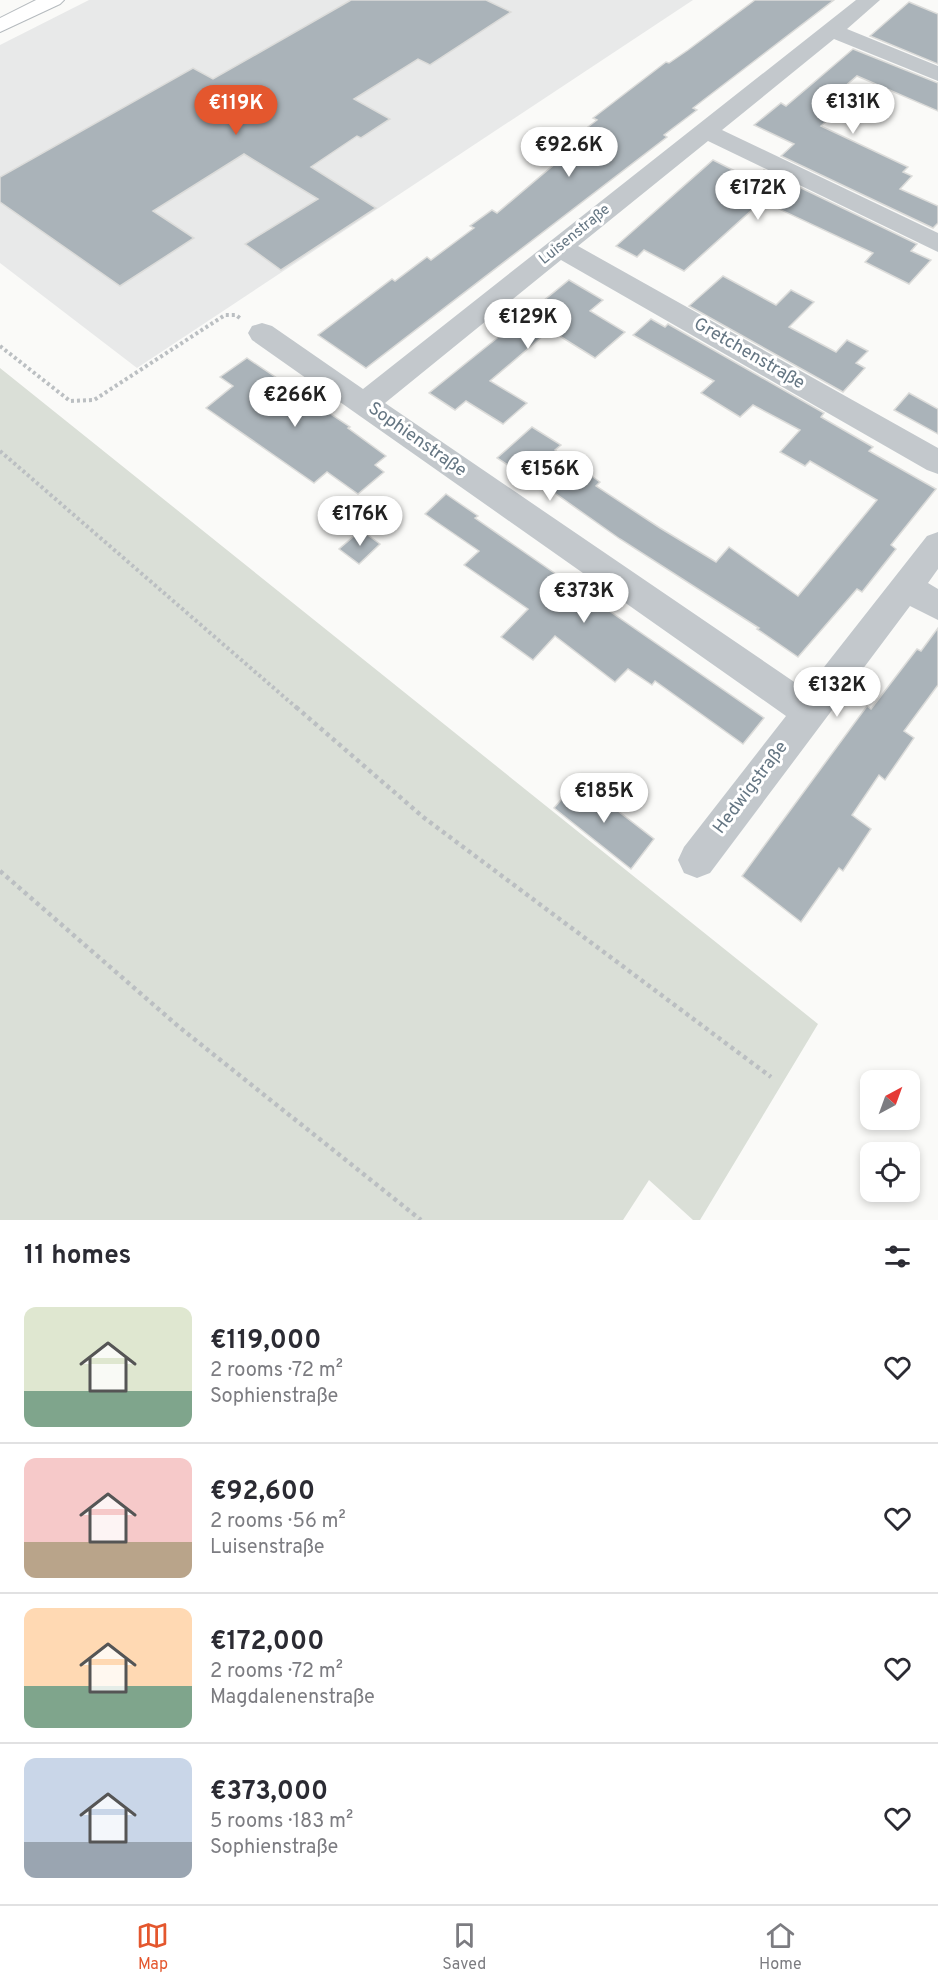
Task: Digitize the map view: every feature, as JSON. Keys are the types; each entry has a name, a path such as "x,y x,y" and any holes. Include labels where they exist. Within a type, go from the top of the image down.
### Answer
{"main road":[{"path":"0,26 53,0"}],"street":[{"name":"Luisenstraße","path":"365,403 869,0"},
{"path":"831,30 938,74"},
{"path":"706,130 938,243"},
{"name":"Gretchenstraße","path":"560,247 938,462"},
{"name":"Sophienstraße","path":"262,333 808,712"},
{"name":"Hedwigstraße","path":"697,860 938,545"},
{"path":"905,586 938,606"}],"path":[{"path":"0,346 70,401 94,400 225,315 236,315 262,333"},
{"path":"0,451 423,816 771,1077"},
{"path":"0,871 178,1027 421,1220"}],"shaded area":[{"path":"89,0 693,0 137,368 0,263 0,45"},
{"path":"0,368 818,1024 700,1220 693,1220 649,1180 623,1220 0,1220"}],"building":[{"path":"351,0 486,0 511,12 430,65 418,59 354,99 390,119 361,138 357,136 311,167 376,208 281,270 245,244 318,199 244,154 153,211 194,238 120,286 0,202 0,177 193,68 213,79"},
{"path":"755,0 834,0 693,108 697,110 664,135 667,137 366,368 318,335 392,279 395,281 427,257 431,260 474,228 470,226 492,210 497,213 557,162 549,157 597,120 593,118 666,62 669,63 688,50"},
{"path":"909,2 938,14 938,64 870,36"},
{"path":"853,49 938,83 938,111 857,76 820,108 834,114 821,126 908,167 903,172 912,176 900,189 938,206 938,223 933,228 781,156 794,144 754,125 781,103 786,106"},
{"path":"713,160 753,180 764,170 917,244 911,251 931,260 909,284 865,262 873,253 762,201 684,271 644,250 637,257 616,246"},
{"path":"723,276 776,305 791,290 814,302 789,327 836,352 847,340 868,351 856,363 865,368 843,392 689,306"},
{"path":"569,280 603,300 590,311 625,332 595,358 550,330 490,381 527,403 503,424 466,401 455,410 429,393"},
{"path":"651,319 665,327 668,324 824,413 821,417 873,447 869,451 936,489 891,545 896,549 862,592 857,589 798,657 757,629 759,628 620,539 529,475 526,477 497,458 532,427 561,445 555,450 600,482 596,486 660,528 716,562 729,547 798,596 877,500 810,461 805,466 780,452 800,430 753,405 740,417 701,393 714,381 633,335"},
{"path":"247,358 350,427 348,428 386,456 375,465 384,472 358,494 327,472 314,483 206,408 233,386 220,377"},
{"path":"909,393 938,409 938,434 894,410"},
{"path":"446,494 478,516 475,518 764,718 743,744 655,681 652,685 628,669 615,682 555,636 533,660 501,637 528,609 464,565 479,551 425,514"},
{"path":"361,530 380,544 359,564 339,549"},
{"path":"938,628 938,685 904,731 914,738 885,780 879,775 852,815 871,829 843,871 839,868 801,922 742,876 867,706 871,709 917,649 921,651"},
{"path":"578,780 654,839 631,869 554,808"}]}
